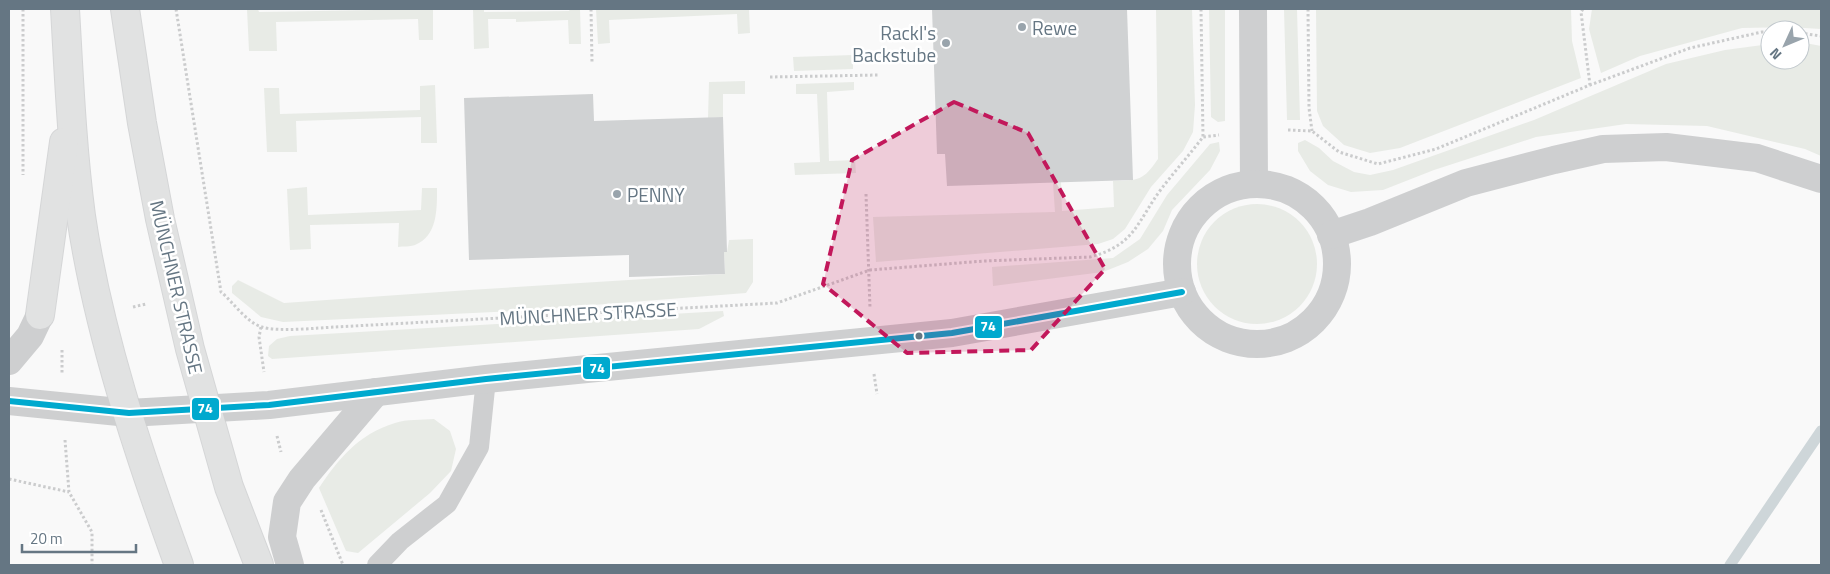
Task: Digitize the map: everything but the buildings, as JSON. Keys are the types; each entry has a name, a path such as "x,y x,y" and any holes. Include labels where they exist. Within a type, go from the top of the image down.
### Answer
{"main road":[{"path":"65,9 70,96 81,216 101,314 128,413 179,565"},
{"name":"MÜNCHNER STRASSE","path":"125,9 144,133 160,219 178,298 206,408 229,487 259,565"},
{"path":"40,315 70,96"}],"street":[{"path":"1253,9 1254,183"},
{"path":"1331,235 1370,222 1466,183 1603,149 1666,147 1757,158 1821,179"},
{"path":"1265,184 1293,192 1315,208 1330,229 1331,235 1337,254 1336,279 1327,304 1311,324 1290,338 1265,344 1239,342 1215,332 1196,316 1182,292 1177,265 1181,238 1194,214 1214,196 1239,185 1265,184"},
{"path":"9,401 128,413 286,403 486,379 952,333 1182,292"},
{"path":"9,361 30,336 40,315"},
{"path":"290,565 282,537 287,502 302,479 376,392"}],"lane":[{"path":"377,565 400,541 447,504 479,447 486,379"}],"path":[{"path":"23,9 23,183"},
{"path":"101,314 178,298 221,292 176,9"},
{"path":"591,9 592,62"},
{"path":"1201,9 1203,137 1253,130 1312,131 1339,152 1378,164 1436,149 1590,85 1690,48 1760,32"},
{"path":"1308,9 1309,108 1312,131"},
{"path":"1583,9 1581,12 1590,85"},
{"path":"770,77 879,75"},
{"name":"MÜNCHNER STRASSE","path":"221,292 240,312 261,327 283,329 776,303 870,270 984,261 1090,257 1105,253 1132,233 1143,219 1151,203 1203,137"},
{"path":"866,194 871,341 876,394"},
{"path":"62,344 63,407 69,492 92,532 92,565"},
{"path":"9,479 69,492"}],"highlighted area":[{"path":"954,102 1028,133 1105,269 1031,350 907,353 823,284 852,160"}],"shaded area":[{"path":"247,9 258,9 259,12 433,9 433,40 419,40 418,19 276,22 277,51 249,51"},
{"path":"473,9 484,9 484,12 569,11 570,9 580,9 581,44 569,44 568,20 516,22 516,19 488,19 489,48 474,49"},
{"path":"596,9 749,9 750,33 738,34 737,14 609,20 610,43 598,44"},
{"path":"1156,9 1192,9 1195,105 1193,132 1183,151 1151,187 1125,229 1113,239 1098,244 876,262 873,217 1055,212 1053,183 1061,182 1062,211 1114,207 1113,181 1140,178 1148,172 1158,159"},
{"path":"1209,9 1225,9 1225,121 1218,122 1211,117"},
{"path":"1284,9 1297,9 1300,120 1287,120"},
{"path":"1316,9 1571,9 1572,41 1581,78 1400,148 1370,153 1344,145 1323,126 1317,111"},
{"path":"1592,9 1821,9 1821,29 1810,28 1810,20 1760,20 1760,28 1742,28 1640,56 1601,73 1589,29"},
{"path":"1810,44 1821,46 1821,156 1805,149 1707,126 1626,124 1536,137 1434,170 1383,190 1351,192 1328,185 1310,171 1298,151 1298,143 1305,140 1319,148 1333,161 1354,172 1370,175 1393,170 1534,120 1666,64 1725,50 1760,45 1760,70 1810,70"},
{"path":"853,55 853,69 794,71 793,57"},
{"path":"745,81 745,94 723,94 723,117 708,118 709,82"},
{"path":"854,82 854,90 827,92 829,161 855,160 856,173 795,175 794,163 820,162 817,94 796,94 796,84"},
{"path":"435,85 437,143 421,143 421,117 296,121 297,152 267,152 264,88 279,88 280,114 420,110 420,86"},
{"path":"1219,142 1220,151 1210,170 1172,210 1163,231 1148,249 1128,262 1103,272 993,286 992,267 1113,258 1140,239 1167,195 1210,144"},
{"path":"307,187 308,215 421,210 422,188 437,188 435,221 423,241 413,246 398,247 399,223 310,225 311,249 290,250 287,189"},
{"path":"1257,204 1280,209 1299,222 1312,241 1317,264 1312,287 1299,306 1280,319 1257,324 1234,319 1215,306 1202,287 1197,264 1202,241 1215,222 1234,209"},
{"path":"753,239 753,282 746,293 517,311 283,322 261,317 232,293 232,286 238,280 284,303 725,274 724,252 727,252 729,240"},
{"path":"723,311 724,316 699,329 272,359 268,356 269,346 277,339 290,336"},
{"path":"434,419 450,431 456,449 451,471 430,493 358,553 346,551 319,488 342,457 360,440 382,428 400,422"}],"waterway":[{"path":"1730,565 1821,431"}],"transit line":[{"name":"74","path":"9,401 129,413 269,405 486,379 952,333 1182,292"}],"place":[{"name":"Rewe","path":"1022,27"},
{"name":"Rackl's Backstube","path":"946,43"},
{"name":"PENNY","path":"617,194"}]}
